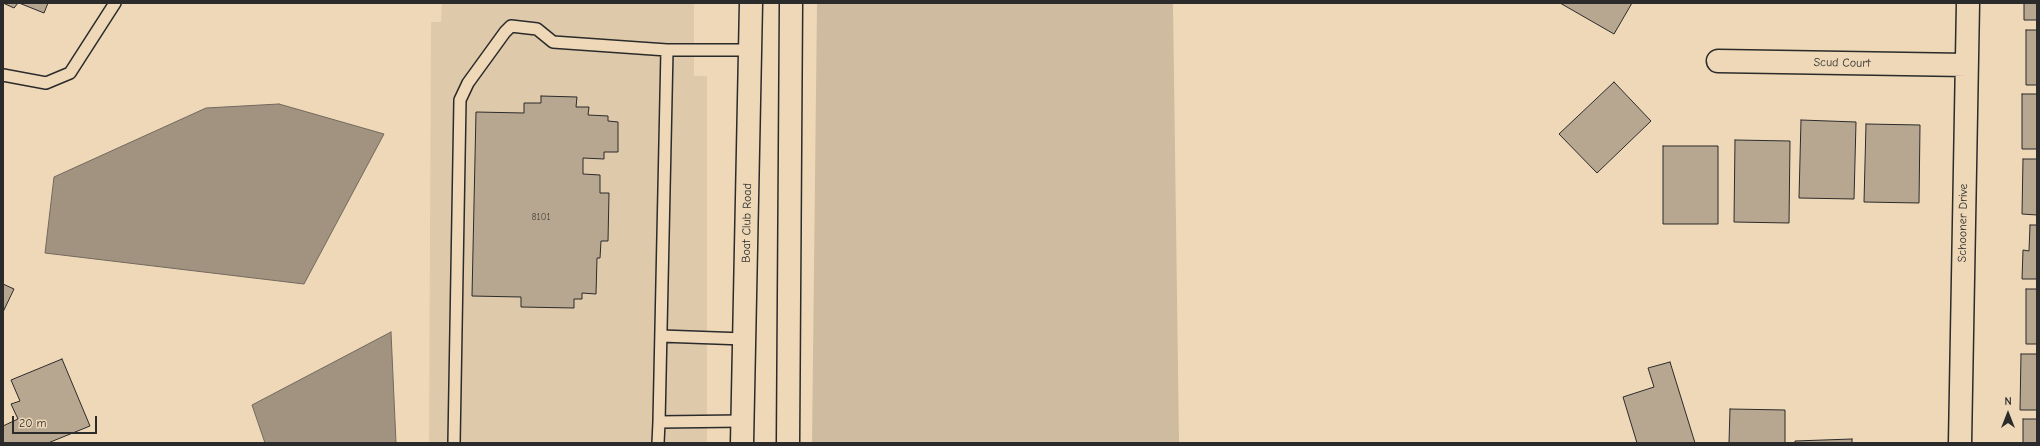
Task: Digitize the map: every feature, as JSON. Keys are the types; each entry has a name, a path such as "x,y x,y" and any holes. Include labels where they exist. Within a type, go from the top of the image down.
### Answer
{"main road":[{"name":"Boat Club Road","path":"742,443 751,3"},
{"path":"788,443 790,3"},
{"name":"Schooner Drive","path":"1960,443 1968,3"},
{"name":"Scud Court","path":"1718,61 1966,64"}],"lane":[{"path":"3,75 46,83 70,74 115,3"},
{"path":"454,443 460,100 468,83 511,26 537,29 553,42 667,50 750,50"},
{"path":"658,443 667,50"},
{"path":"661,336 744,339"},
{"path":"659,422 742,421"}],"shaded area":[{"path":"442,3 694,3 694,76 707,76 707,443 429,443 431,22 441,22"},
{"path":"817,3 1173,3 1179,443 812,443"},
{"path":"279,104 384,134 304,284 45,253 54,177 206,108"},
{"path":"391,332 396,443 265,443 252,405"}],"building":[{"path":"3,3 18,3 14,8"},
{"path":"19,3 48,3 44,13"},
{"path":"1560,3 1632,3 1614,34"},
{"path":"2024,3 2037,3 2037,20 2024,20"},
{"path":"2026,30 2037,30 2037,85 2026,85"},
{"path":"1614,82 1651,121 1597,173 1559,134"},
{"path":"2022,94 2037,94 2037,149 2022,149"},
{"path":"541,96 577,97 576,107 589,107 588,115 608,116 608,121 618,122 618,152 604,152 604,159 583,158 583,174 600,175 600,193 609,193 608,241 601,241 600,258 597,258 596,294 582,293 582,299 574,299 574,308 521,307 521,297 472,296 476,112 524,113 524,103 541,103"},
{"path":"1801,120 1856,122 1854,199 1799,198"},
{"path":"1866,124 1920,125 1919,203 1864,202"},
{"path":"1735,140 1790,141 1789,223 1734,222"},
{"path":"1663,146 1718,146 1718,224 1663,224"},
{"path":"2023,159 2037,159 2037,215 2022,214"},
{"path":"2030,225 2037,225 2037,279 2022,279 2023,250 2029,251"},
{"path":"3,284 14,289 3,312"},
{"path":"2026,289 2037,289 2037,344 2026,344"},
{"path":"2021,354 2037,354 2037,410 2020,410"},
{"path":"62,359 90,426 48,443 3,443 3,426 18,419 11,404 20,401 11,380"},
{"path":"1670,362 1695,443 1637,443 1623,397 1654,387 1648,368"},
{"path":"1730,409 1785,410 1785,443 1729,443"},
{"path":"2023,419 2037,419 2037,443 2023,443"},
{"path":"1852,439 1852,443 1795,443 1795,441"}]}
